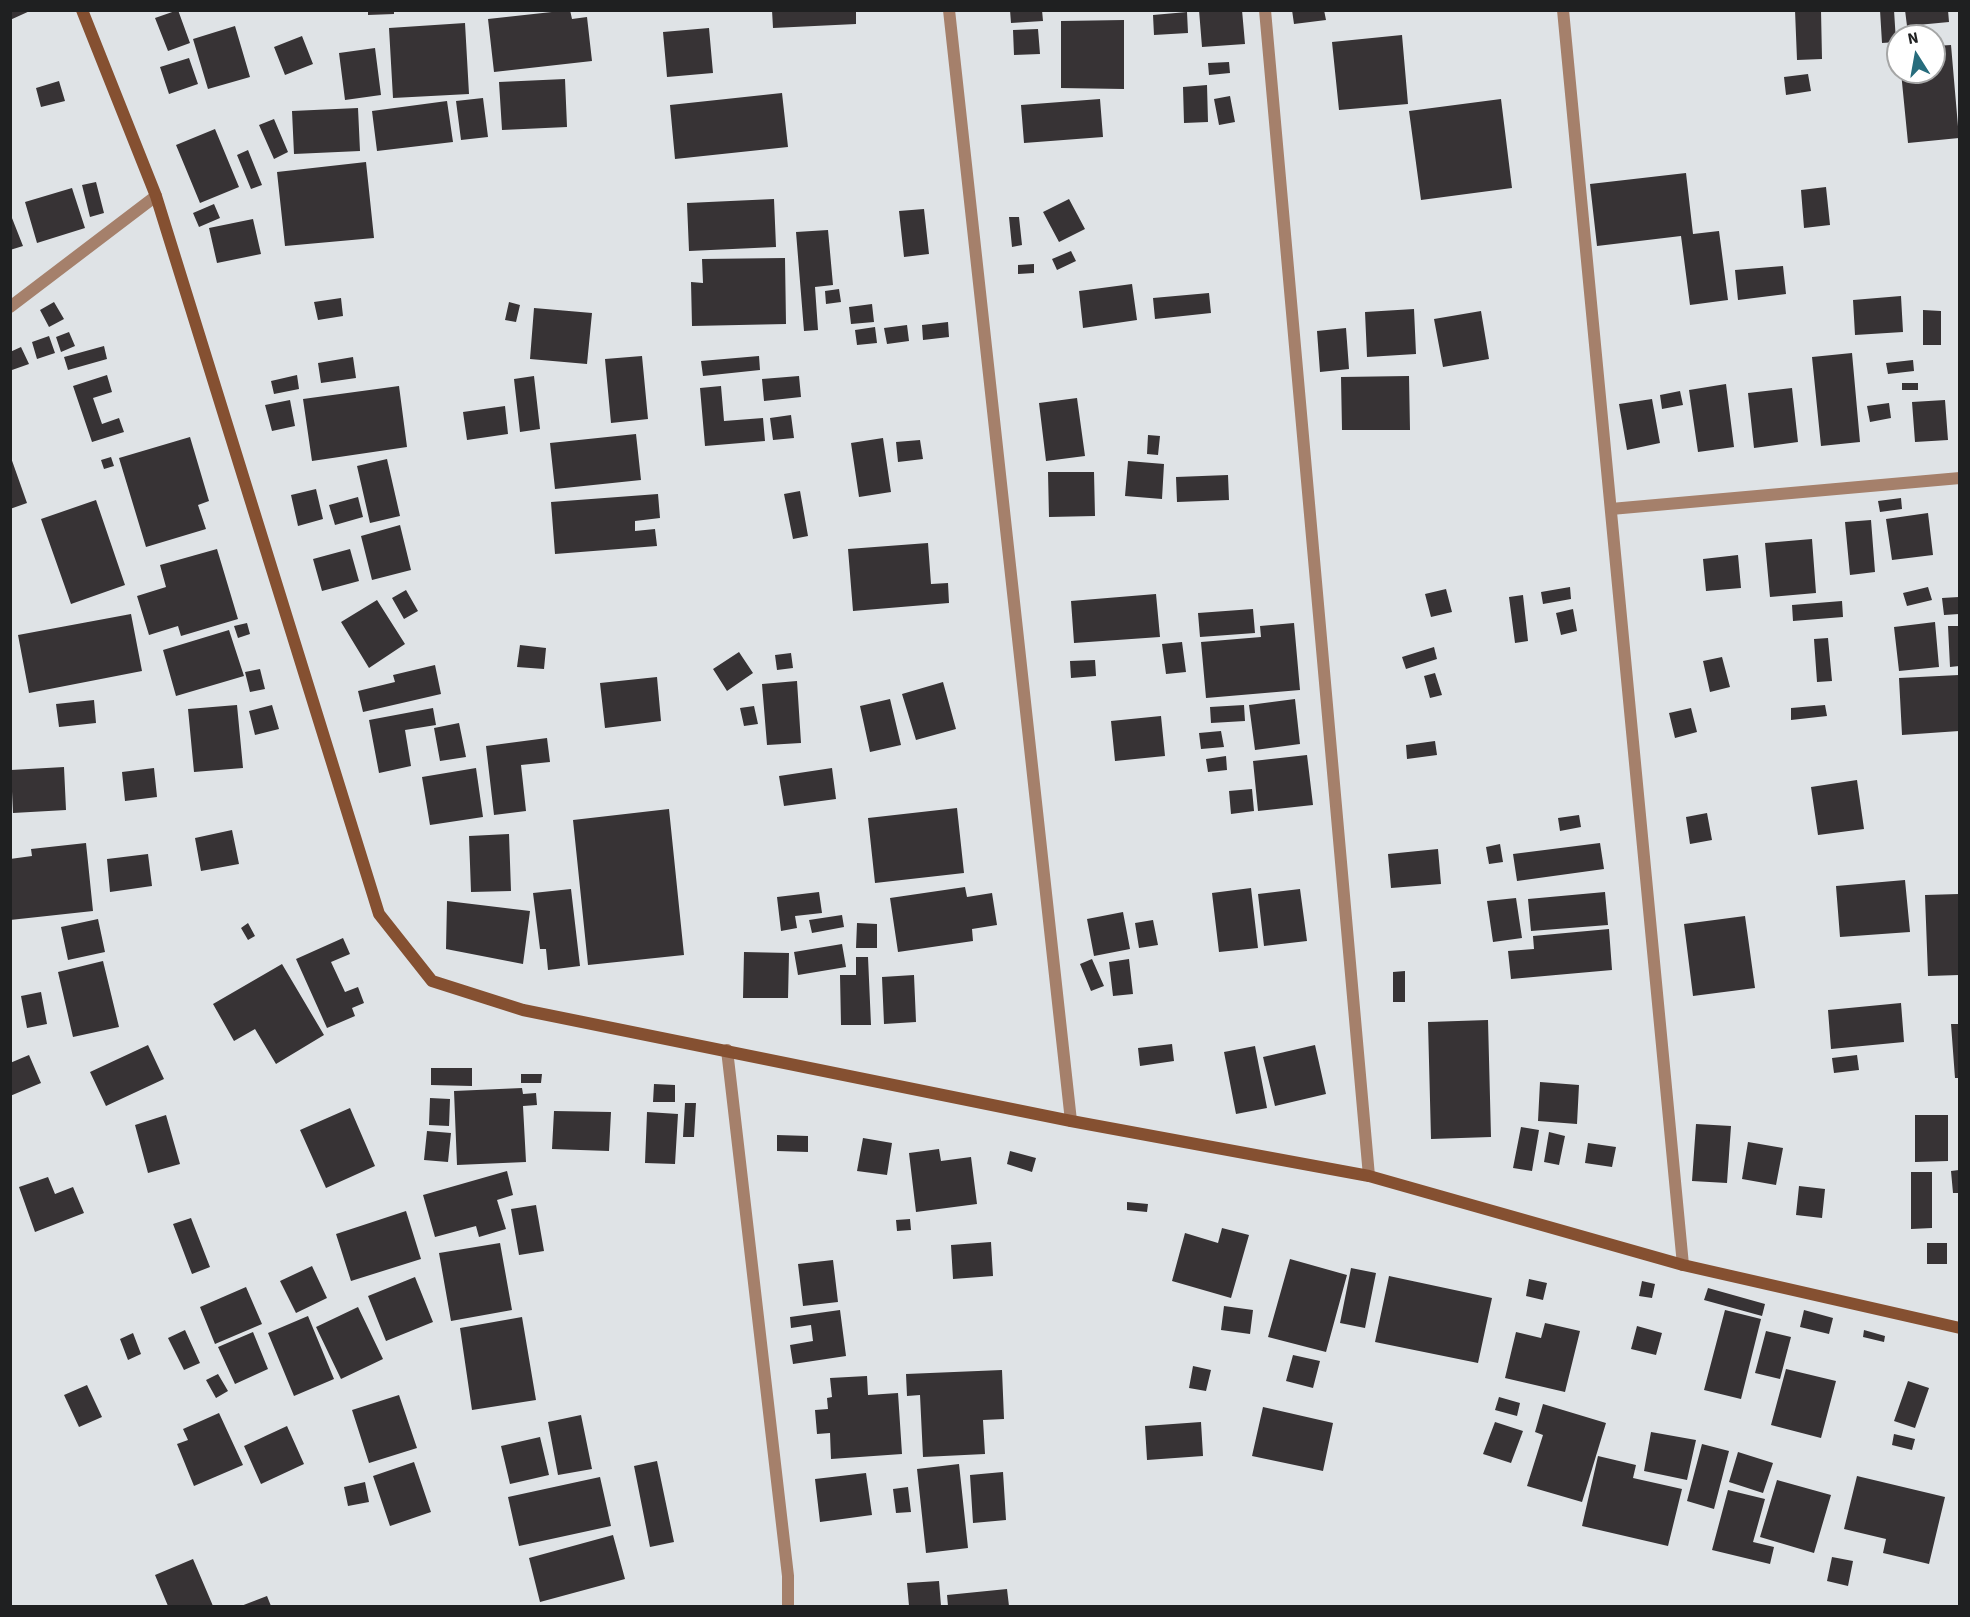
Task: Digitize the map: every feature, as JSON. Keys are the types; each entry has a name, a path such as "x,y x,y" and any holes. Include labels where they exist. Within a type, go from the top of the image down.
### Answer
{"street":[{"path":"82,10 156,196 379,914 432,981 523,1010 1071,1121 1369,1176 1683,1265 1959,1328"},
{"path":"948,10 1071,1121"},
{"path":"1265,10 1369,1176"},
{"path":"1563,10 1683,1265"},
{"path":"10,307 156,196"},
{"path":"1611,508 1959,478"},
{"path":"727,1050 788,1576 788,1606"}],"building":[{"path":"10,10 32,10 10,20"},
{"path":"178,10 190,43 168,51 155,18"},
{"path":"368,10 394,10 394,14 368,15"},
{"path":"570,10 572,19 587,17 592,61 494,72 488,19"},
{"path":"772,10 856,10 856,24 773,28"},
{"path":"1010,10 1042,10 1043,21 1011,23"},
{"path":"1199,10 1242,10 1245,44 1202,47"},
{"path":"1292,10 1324,10 1326,20 1294,24"},
{"path":"1795,10 1821,10 1822,59 1797,60"},
{"path":"1880,10 1894,10 1895,24 1886,24 1886,43 1882,43"},
{"path":"1905,10 1948,10 1949,22 1907,24"},
{"path":"1187,12 1188,33 1154,35 1153,15"},
{"path":"1124,20 1124,89 1061,88 1061,21"},
{"path":"465,23 469,94 393,98 389,28"},
{"path":"235,26 250,77 208,89 193,39"},
{"path":"709,28 713,73 667,77 663,32"},
{"path":"1038,29 1040,54 1014,55 1013,30"},
{"path":"1402,35 1408,104 1339,110 1332,42"},
{"path":"302,36 313,64 285,75 274,47"},
{"path":"1946,45 1951,45 1959,138 1908,143 1902,84 1946,84"},
{"path":"375,48 381,95 345,100 339,53"},
{"path":"189,58 198,84 169,94 160,67"},
{"path":"1229,62 1230,73 1209,75 1208,63"},
{"path":"1808,74 1811,91 1786,95 1784,77"},
{"path":"565,79 567,127 502,130 499,82"},
{"path":"59,81 65,101 41,107 36,88"},
{"path":"1207,85 1208,122 1184,123 1183,87"},
{"path":"782,93 788,147 675,159 670,105"},
{"path":"1230,96 1235,122 1219,125 1214,99"},
{"path":"483,98 488,137 461,140 456,101"},
{"path":"1100,99 1103,137 1024,143 1021,105"},
{"path":"1501,99 1512,188 1421,200 1409,111"},
{"path":"447,101 453,142 377,151 372,111"},
{"path":"358,108 360,151 294,154 292,111"},
{"path":"274,119 288,152 274,159 259,125"},
{"path":"215,129 239,187 200,203 176,145"},
{"path":"248,150 262,185 251,189 237,155"},
{"path":"366,162 374,238 285,246 277,172"},
{"path":"1686,173 1693,234 1719,231 1728,300 1690,305 1681,236 1597,246 1590,184"},
{"path":"96,182 104,213 90,217 82,185"},
{"path":"1826,187 1830,225 1804,228 1801,190"},
{"path":"72,188 85,228 37,243 25,202"},
{"path":"774,199 776,247 689,251 687,203"},
{"path":"1069,199 1085,229 1059,242 1043,212"},
{"path":"214,204 220,218 199,227 193,213"},
{"path":"924,209 929,254 904,257 899,211"},
{"path":"10,213 23,246 10,250"},
{"path":"1009,217 1019,217 1022,245 1012,247"},
{"path":"253,219 261,254 217,263 209,228"},
{"path":"828,230 833,285 815,287 818,330 804,331 796,232"},
{"path":"1071,251 1076,261 1057,270 1052,259"},
{"path":"785,258 786,324 692,326 691,282 703,283 702,259"},
{"path":"1034,264 1034,273 1018,274 1018,265"},
{"path":"1783,266 1786,294 1738,300 1735,270"},
{"path":"1132,284 1137,320 1083,328 1079,291"},
{"path":"839,289 841,302 826,304 825,291"},
{"path":"1209,293 1211,313 1155,319 1153,298"},
{"path":"1901,296 1903,332 1855,335 1853,300"},
{"path":"341,298 343,316 318,320 314,302"},
{"path":"54,302 64,319 49,327 40,310"},
{"path":"509,302 520,305 516,322 505,320"},
{"path":"872,304 874,322 851,324 849,307"},
{"path":"534,308 592,313 587,364 530,359"},
{"path":"1414,309 1416,354 1367,357 1365,312"},
{"path":"1923,310 1941,311 1941,345 1923,345"},
{"path":"1481,311 1489,359 1443,367 1434,319"},
{"path":"948,322 949,337 923,340 922,325"},
{"path":"907,325 909,341 887,344 884,328"},
{"path":"875,327 877,343 857,345 855,330"},
{"path":"1346,328 1349,369 1320,372 1317,331"},
{"path":"69,332 75,346 61,352 56,337"},
{"path":"49,336 55,353 37,359 32,342"},
{"path":"104,346 107,359 68,370 64,357"},
{"path":"21,347 29,364 12,370 10,352"},
{"path":"1852,353 1860,442 1821,446 1812,357"},
{"path":"642,356 648,419 611,423 605,359"},
{"path":"759,356 760,370 703,376 701,361"},
{"path":"353,357 356,378 321,383 318,363"},
{"path":"1913,360 1914,371 1888,374 1886,363"},
{"path":"107,375 112,392 93,398 102,424 119,418 124,432 92,442 73,386"},
{"path":"297,375 299,389 274,394 271,381"},
{"path":"534,376 540,429 520,432 514,379"},
{"path":"799,376 801,397 764,401 762,379"},
{"path":"1409,376 1410,430 1342,430 1341,377"},
{"path":"1902,383 1918,383 1918,390 1902,390"},
{"path":"1726,384 1734,447 1698,452 1689,390"},
{"path":"399,386 407,447 312,461 303,399"},
{"path":"721,386 724,421 763,418 765,441 705,446 700,388"},
{"path":"1792,388 1798,442 1754,448 1748,393"},
{"path":"1680,391 1683,405 1662,409 1660,395"},
{"path":"1077,398 1085,456 1046,461 1039,403"},
{"path":"1652,399 1660,443 1627,450 1619,404"},
{"path":"290,400 295,426 272,431 265,405"},
{"path":"1945,400 1948,440 1915,442 1912,402"},
{"path":"1889,403 1891,418 1870,422 1867,406"},
{"path":"505,406 508,434 467,440 463,412"},
{"path":"791,415 794,438 773,440 770,418"},
{"path":"636,434 641,480 555,489 550,443"},
{"path":"1148,435 1160,436 1158,455 1147,454"},
{"path":"190,437 209,501 198,505 206,529 146,547 119,458"},
{"path":"883,438 891,492 859,497 851,443"},
{"path":"920,440 923,459 898,462 896,442"},
{"path":"10,455 27,503 10,509"},
{"path":"111,457 114,466 104,469 101,460"},
{"path":"387,459 400,516 370,523 357,466"},
{"path":"1128,461 1164,464 1162,499 1125,496"},
{"path":"1048,472 1094,472 1095,516 1049,517"},
{"path":"1228,475 1229,500 1177,502 1176,477"},
{"path":"316,489 323,519 298,526 291,495"},
{"path":"800,491 808,536 793,539 784,494"},
{"path":"658,494 660,518 635,521 635,531 655,529 657,546 555,554 551,502"},
{"path":"358,497 363,517 335,525 329,505"},
{"path":"1901,498 1902,509 1880,512 1878,501"},
{"path":"96,500 125,585 71,604 41,519"},
{"path":"1928,513 1933,555 1892,560 1886,519"},
{"path":"1871,520 1875,572 1850,575 1845,522"},
{"path":"400,525 411,570 372,580 361,536"},
{"path":"1812,539 1816,593 1770,597 1765,543"},
{"path":"928,543 931,584 948,583 949,603 853,611 848,549"},
{"path":"217,549 238,619 181,636 178,626 149,635 137,596 166,587 160,565"},
{"path":"350,549 359,581 322,591 313,559"},
{"path":"1738,555 1741,588 1706,591 1703,559"},
{"path":"1570,587 1571,599 1543,604 1541,592"},
{"path":"1928,587 1932,600 1907,606 1903,593"},
{"path":"1446,589 1452,612 1431,617 1425,594"},
{"path":"406,590 418,611 404,619 392,598"},
{"path":"1156,594 1160,637 1074,643 1071,601"},
{"path":"1523,595 1528,641 1515,643 1509,597"},
{"path":"1959,597 1959,614 1944,615 1942,598"},
{"path":"377,600 405,644 369,668 341,622"},
{"path":"1842,601 1843,617 1793,621 1792,605"},
{"path":"1253,609 1255,633 1200,637 1198,613"},
{"path":"1573,609 1577,631 1561,635 1556,613"},
{"path":"131,614 142,671 29,693 18,635"},
{"path":"1935,622 1939,667 1899,671 1894,627"},
{"path":"247,623 250,634 238,638 234,626"},
{"path":"1294,623 1300,690 1206,698 1201,642 1261,637 1260,626"},
{"path":"1948,626 1959,626 1959,666 1950,667"},
{"path":"229,630 244,676 176,696 163,650"},
{"path":"1828,638 1832,681 1817,682 1814,639"},
{"path":"1182,642 1186,672 1166,674 1162,644"},
{"path":"520,645 546,648 544,669 517,667"},
{"path":"1434,647 1437,659 1406,669 1402,657"},
{"path":"739,652 753,673 727,691 713,669"},
{"path":"791,653 793,668 777,670 775,655"},
{"path":"1722,657 1730,687 1710,692 1703,661"},
{"path":"1095,660 1096,676 1071,678 1070,661"},
{"path":"435,665 441,694 363,712 358,691 395,682 393,675"},
{"path":"260,669 265,689 250,692 245,672"},
{"path":"1435,673 1442,695 1430,698 1424,676"},
{"path":"1959,675 1959,731 1902,735 1899,678"},
{"path":"657,677 661,721 605,728 600,683"},
{"path":"797,681 801,743 767,745 762,684"},
{"path":"943,682 956,729 916,740 902,694"},
{"path":"890,699 901,745 870,752 860,706"},
{"path":"1295,699 1300,744 1255,750 1249,705"},
{"path":"94,700 96,723 59,727 56,704"},
{"path":"237,705 243,768 194,772 188,709"},
{"path":"272,705 279,729 255,735 249,711"},
{"path":"1244,705 1245,721 1211,723 1210,707"},
{"path":"1825,705 1827,716 1791,720 1791,708"},
{"path":"754,706 758,724 744,726 740,708"},
{"path":"433,708 436,725 405,730 411,766 379,773 369,720"},
{"path":"1691,708 1697,732 1675,738 1669,713"},
{"path":"1161,716 1165,756 1115,761 1111,721"},
{"path":"459,723 466,757 440,761 434,728"},
{"path":"1221,731 1224,747 1201,749 1199,733"},
{"path":"547,738 550,762 521,765 526,811 494,815 486,746"},
{"path":"1435,741 1437,755 1407,759 1406,745"},
{"path":"1307,755 1313,805 1258,811 1253,761"},
{"path":"1226,756 1227,770 1208,772 1206,759"},
{"path":"64,767 66,810 13,813 11,770"},
{"path":"154,768 157,797 125,801 122,772"},
{"path":"476,768 483,817 430,825 422,777"},
{"path":"832,768 836,799 784,806 779,776"},
{"path":"1857,780 1864,829 1818,835 1811,787"},
{"path":"1252,789 1254,811 1231,814 1229,791"},
{"path":"957,808 964,873 875,883 868,818"},
{"path":"669,809 684,955 588,965 573,820"},
{"path":"1707,813 1712,840 1690,844 1686,817"},
{"path":"1579,815 1581,827 1560,831 1558,818"},
{"path":"232,830 239,864 201,871 195,838"},
{"path":"509,834 511,891 471,892 469,836"},
{"path":"86,843 93,911 10,920 10,859 32,856 31,849"},
{"path":"1600,843 1604,869 1517,881 1513,854"},
{"path":"1500,844 1503,862 1489,864 1486,847"},
{"path":"1438,849 1441,884 1391,888 1388,854"},
{"path":"148,854 152,886 110,892 107,859"},
{"path":"1905,880 1910,932 1840,937 1836,886"},
{"path":"965,887 967,897 992,893 997,925 972,929 973,941 898,952 890,898"},
{"path":"1251,888 1258,948 1219,952 1212,893"},
{"path":"571,889 580,966 548,970 546,949 540,949 533,893"},
{"path":"1300,889 1307,941 1264,946 1258,894"},
{"path":"819,892 822,913 795,916 797,928 781,931 777,897"},
{"path":"1605,892 1608,925 1531,931 1528,899"},
{"path":"1959,894 1959,975 1928,976 1925,895"},
{"path":"1516,898 1522,938 1493,942 1487,901"},
{"path":"447,901 530,911 523,964 446,949"},
{"path":"1123,912 1130,949 1094,956 1087,919"},
{"path":"842,915 844,927 812,933 809,920"},
{"path":"1745,916 1755,988 1693,996 1684,924"},
{"path":"98,919 105,952 68,960 61,927"},
{"path":"1153,920 1158,945 1139,948 1135,923"},
{"path":"248,923 255,936 248,940 241,928"},
{"path":"857,923 877,924 877,948 856,948"},
{"path":"1609,929 1612,970 1511,979 1508,951 1534,949 1533,936"},
{"path":"343,938 350,954 331,962 345,992 358,987 364,1003 352,1008 355,1016 327,1028 296,959"},
{"path":"842,944 846,967 798,975 794,952"},
{"path":"744,952 789,953 788,998 743,998"},
{"path":"856,957 868,957 871,1025 841,1025 840,975 856,975"},
{"path":"1092,959 1104,986 1091,991 1080,964"},
{"path":"1129,959 1133,994 1113,996 1109,962"},
{"path":"103,961 119,1027 73,1037 58,972"},
{"path":"282,964 324,1035 276,1064 255,1029 234,1041 213,1004"},
{"path":"1405,971 1405,1002 1393,1002 1393,972"},
{"path":"914,975 916,1022 884,1024 882,977"},
{"path":"41,992 47,1024 27,1028 21,996"},
{"path":"1901,1003 1904,1042 1831,1049 1828,1010"},
{"path":"1488,1020 1491,1137 1431,1139 1428,1022"},
{"path":"1951,1024 1959,1024 1959,1078 1955,1078"},
{"path":"1172,1044 1174,1061 1140,1066 1138,1048"},
{"path":"148,1045 164,1079 106,1106 90,1072"},
{"path":"1315,1045 1326,1094 1275,1106 1263,1057"},
{"path":"1255,1046 1267,1108 1236,1114 1224,1052"},
{"path":"29,1055 41,1083 10,1096 10,1063"},
{"path":"1857,1055 1859,1070 1834,1073 1832,1058"},
{"path":"431,1068 472,1068 472,1086 431,1085"},
{"path":"521,1074 542,1074 541,1083 521,1083"},
{"path":"1540,1082 1579,1085 1577,1124 1538,1121"},
{"path":"654,1084 675,1085 675,1102 653,1102"},
{"path":"522,1088 523,1094 536,1093 537,1105 523,1106 526,1162 457,1165 454,1091"},
{"path":"430,1098 450,1099 449,1126 429,1125"},
{"path":"685,1103 696,1103 694,1137 683,1137"},
{"path":"350,1108 375,1166 326,1188 300,1130"},
{"path":"554,1111 611,1112 609,1151 552,1149"},
{"path":"647,1112 678,1114 675,1164 645,1163"},
{"path":"166,1115 180,1164 148,1173 135,1125"},
{"path":"1915,1115 1948,1115 1948,1161 1915,1162"},
{"path":"1696,1124 1731,1126 1727,1183 1692,1181"},
{"path":"1521,1127 1539,1130 1532,1171 1513,1168"},
{"path":"427,1131 451,1133 448,1162 424,1160"},
{"path":"1549,1132 1565,1136 1559,1165 1544,1162"},
{"path":"777,1135 808,1136 808,1152 777,1151"},
{"path":"863,1138 892,1143 887,1175 857,1171"},
{"path":"1748,1142 1783,1148 1776,1185 1742,1179"},
{"path":"1588,1143 1616,1147 1612,1167 1585,1163"},
{"path":"939,1149 941,1161 971,1157 977,1204 916,1212 909,1153"},
{"path":"1010,1151 1036,1158 1032,1172 1007,1164"},
{"path":"1959,1170 1959,1193 1953,1193 1951,1171"},
{"path":"507,1171 513,1195 497,1200 506,1229 479,1237 476,1226 435,1237 423,1195"},
{"path":"1911,1172 1932,1172 1932,1228 1911,1229"},
{"path":"48,1177 55,1194 73,1187 84,1213 35,1232 19,1187"},
{"path":"1799,1186 1825,1189 1822,1218 1796,1215"},
{"path":"1127,1202 1148,1204 1147,1212 1127,1210"},
{"path":"536,1205 544,1251 519,1255 511,1209"},
{"path":"406,1211 421,1259 351,1281 336,1234"},
{"path":"191,1218 210,1267 192,1274 173,1224"},
{"path":"910,1219 911,1230 897,1231 896,1220"},
{"path":"1222,1228 1249,1235 1231,1298 1172,1281 1185,1233 1218,1243"},
{"path":"991,1242 993,1276 953,1279 951,1245"},
{"path":"500,1243 512,1310 451,1321 439,1253"},
{"path":"1927,1243 1947,1243 1947,1264 1927,1264"},
{"path":"1290,1259 1347,1275 1326,1352 1268,1337"},
{"path":"833,1260 838,1302 803,1306 798,1264"},
{"path":"312,1266 327,1298 296,1313 280,1281"},
{"path":"1351,1268 1376,1273 1365,1328 1340,1323"},
{"path":"1389,1276 1492,1298 1478,1363 1375,1342"},
{"path":"415,1277 433,1322 386,1341 368,1296"},
{"path":"1529,1279 1547,1283 1543,1300 1526,1296"},
{"path":"1642,1281 1655,1284 1652,1298 1639,1296"},
{"path":"246,1287 262,1324 215,1344 200,1307"},
{"path":"1708,1288 1765,1304 1762,1316 1704,1300"},
{"path":"1224,1306 1253,1310 1250,1334 1221,1330"},
{"path":"358,1307 383,1359 341,1379 316,1327"},
{"path":"840,1310 846,1356 793,1364 790,1345 813,1341 811,1325 791,1328 790,1317"},
{"path":"1725,1310 1761,1319 1741,1399 1704,1390"},
{"path":"1804,1310 1833,1318 1829,1334 1800,1327"},
{"path":"308,1316 334,1379 294,1396 268,1333"},
{"path":"522,1317 536,1400 472,1410 460,1328"},
{"path":"1545,1323 1580,1331 1565,1392 1505,1378 1516,1332 1541,1338"},
{"path":"1637,1326 1662,1333 1656,1355 1631,1349"},
{"path":"185,1330 200,1363 184,1370 168,1338"},
{"path":"1864,1330 1885,1336 1884,1342 1863,1337"},
{"path":"1766,1331 1791,1337 1780,1379 1755,1373"},
{"path":"253,1332 268,1369 235,1384 218,1347"},
{"path":"133,1333 141,1354 128,1360 120,1339"},
{"path":"1293,1355 1320,1361 1313,1388 1286,1381"},
{"path":"1193,1366 1211,1370 1206,1391 1189,1388"},
{"path":"1786,1369 1836,1381 1821,1438 1771,1425"},
{"path":"1002,1370 1004,1419 983,1420 985,1454 923,1457 920,1395 907,1396 906,1374"},
{"path":"218,1374 228,1391 216,1398 206,1380"},
{"path":"867,1376 868,1395 898,1393 902,1454 831,1459 830,1433 817,1434 815,1410 828,1409 827,1398 832,1397 830,1378"},
{"path":"1908,1381 1929,1388 1915,1428 1894,1421"},
{"path":"87,1385 102,1417 79,1427 64,1395"},
{"path":"399,1395 417,1448 369,1463 352,1410"},
{"path":"1499,1397 1520,1403 1517,1416 1495,1410"},
{"path":"1543,1404 1606,1423 1582,1502 1527,1486 1543,1435 1535,1432"},
{"path":"1263,1407 1333,1423 1323,1471 1252,1456"},
{"path":"219,1413 243,1465 194,1486 177,1444 188,1440 183,1429"},
{"path":"581,1415 592,1469 558,1475 548,1422"},
{"path":"1201,1422 1203,1456 1147,1460 1145,1426"},
{"path":"1495,1422 1523,1431 1511,1463 1483,1454"},
{"path":"287,1426 304,1464 261,1484 244,1446"},
{"path":"1651,1432 1696,1440 1687,1480 1644,1471"},
{"path":"1894,1434 1915,1439 1912,1450 1892,1445"},
{"path":"540,1437 549,1475 510,1484 501,1446"},
{"path":"1702,1444 1729,1451 1714,1509 1687,1501"},
{"path":"1738,1452 1773,1463 1763,1493 1729,1482"},
{"path":"1598,1456 1636,1465 1633,1478 1682,1489 1668,1546 1582,1526"},
{"path":"657,1461 674,1542 650,1547 634,1466"},
{"path":"414,1462 431,1512 390,1526 373,1476"},
{"path":"959,1464 968,1548 926,1553 917,1469"},
{"path":"1003,1472 1006,1520 973,1523 970,1475"},
{"path":"866,1473 872,1515 820,1522 815,1479"},
{"path":"1857,1476 1945,1497 1929,1564 1883,1553 1886,1539 1844,1529"},
{"path":"600,1477 611,1526 519,1546 508,1497"},
{"path":"1777,1480 1831,1495 1814,1553 1760,1537"},
{"path":"365,1482 369,1502 348,1506 344,1487"},
{"path":"908,1487 911,1512 896,1513 893,1489"},
{"path":"1728,1490 1765,1499 1753,1542 1774,1547 1770,1564 1712,1550"},
{"path":"613,1535 625,1579 540,1602 529,1558"},
{"path":"1832,1557 1853,1561 1848,1586 1827,1581"},
{"path":"193,1559 213,1606 168,1606 155,1575"},
{"path":"939,1581 941,1606 909,1606 907,1583"},
{"path":"1007,1589 1009,1606 948,1606 947,1595"},
{"path":"267,1596 271,1606 241,1606"}]}
